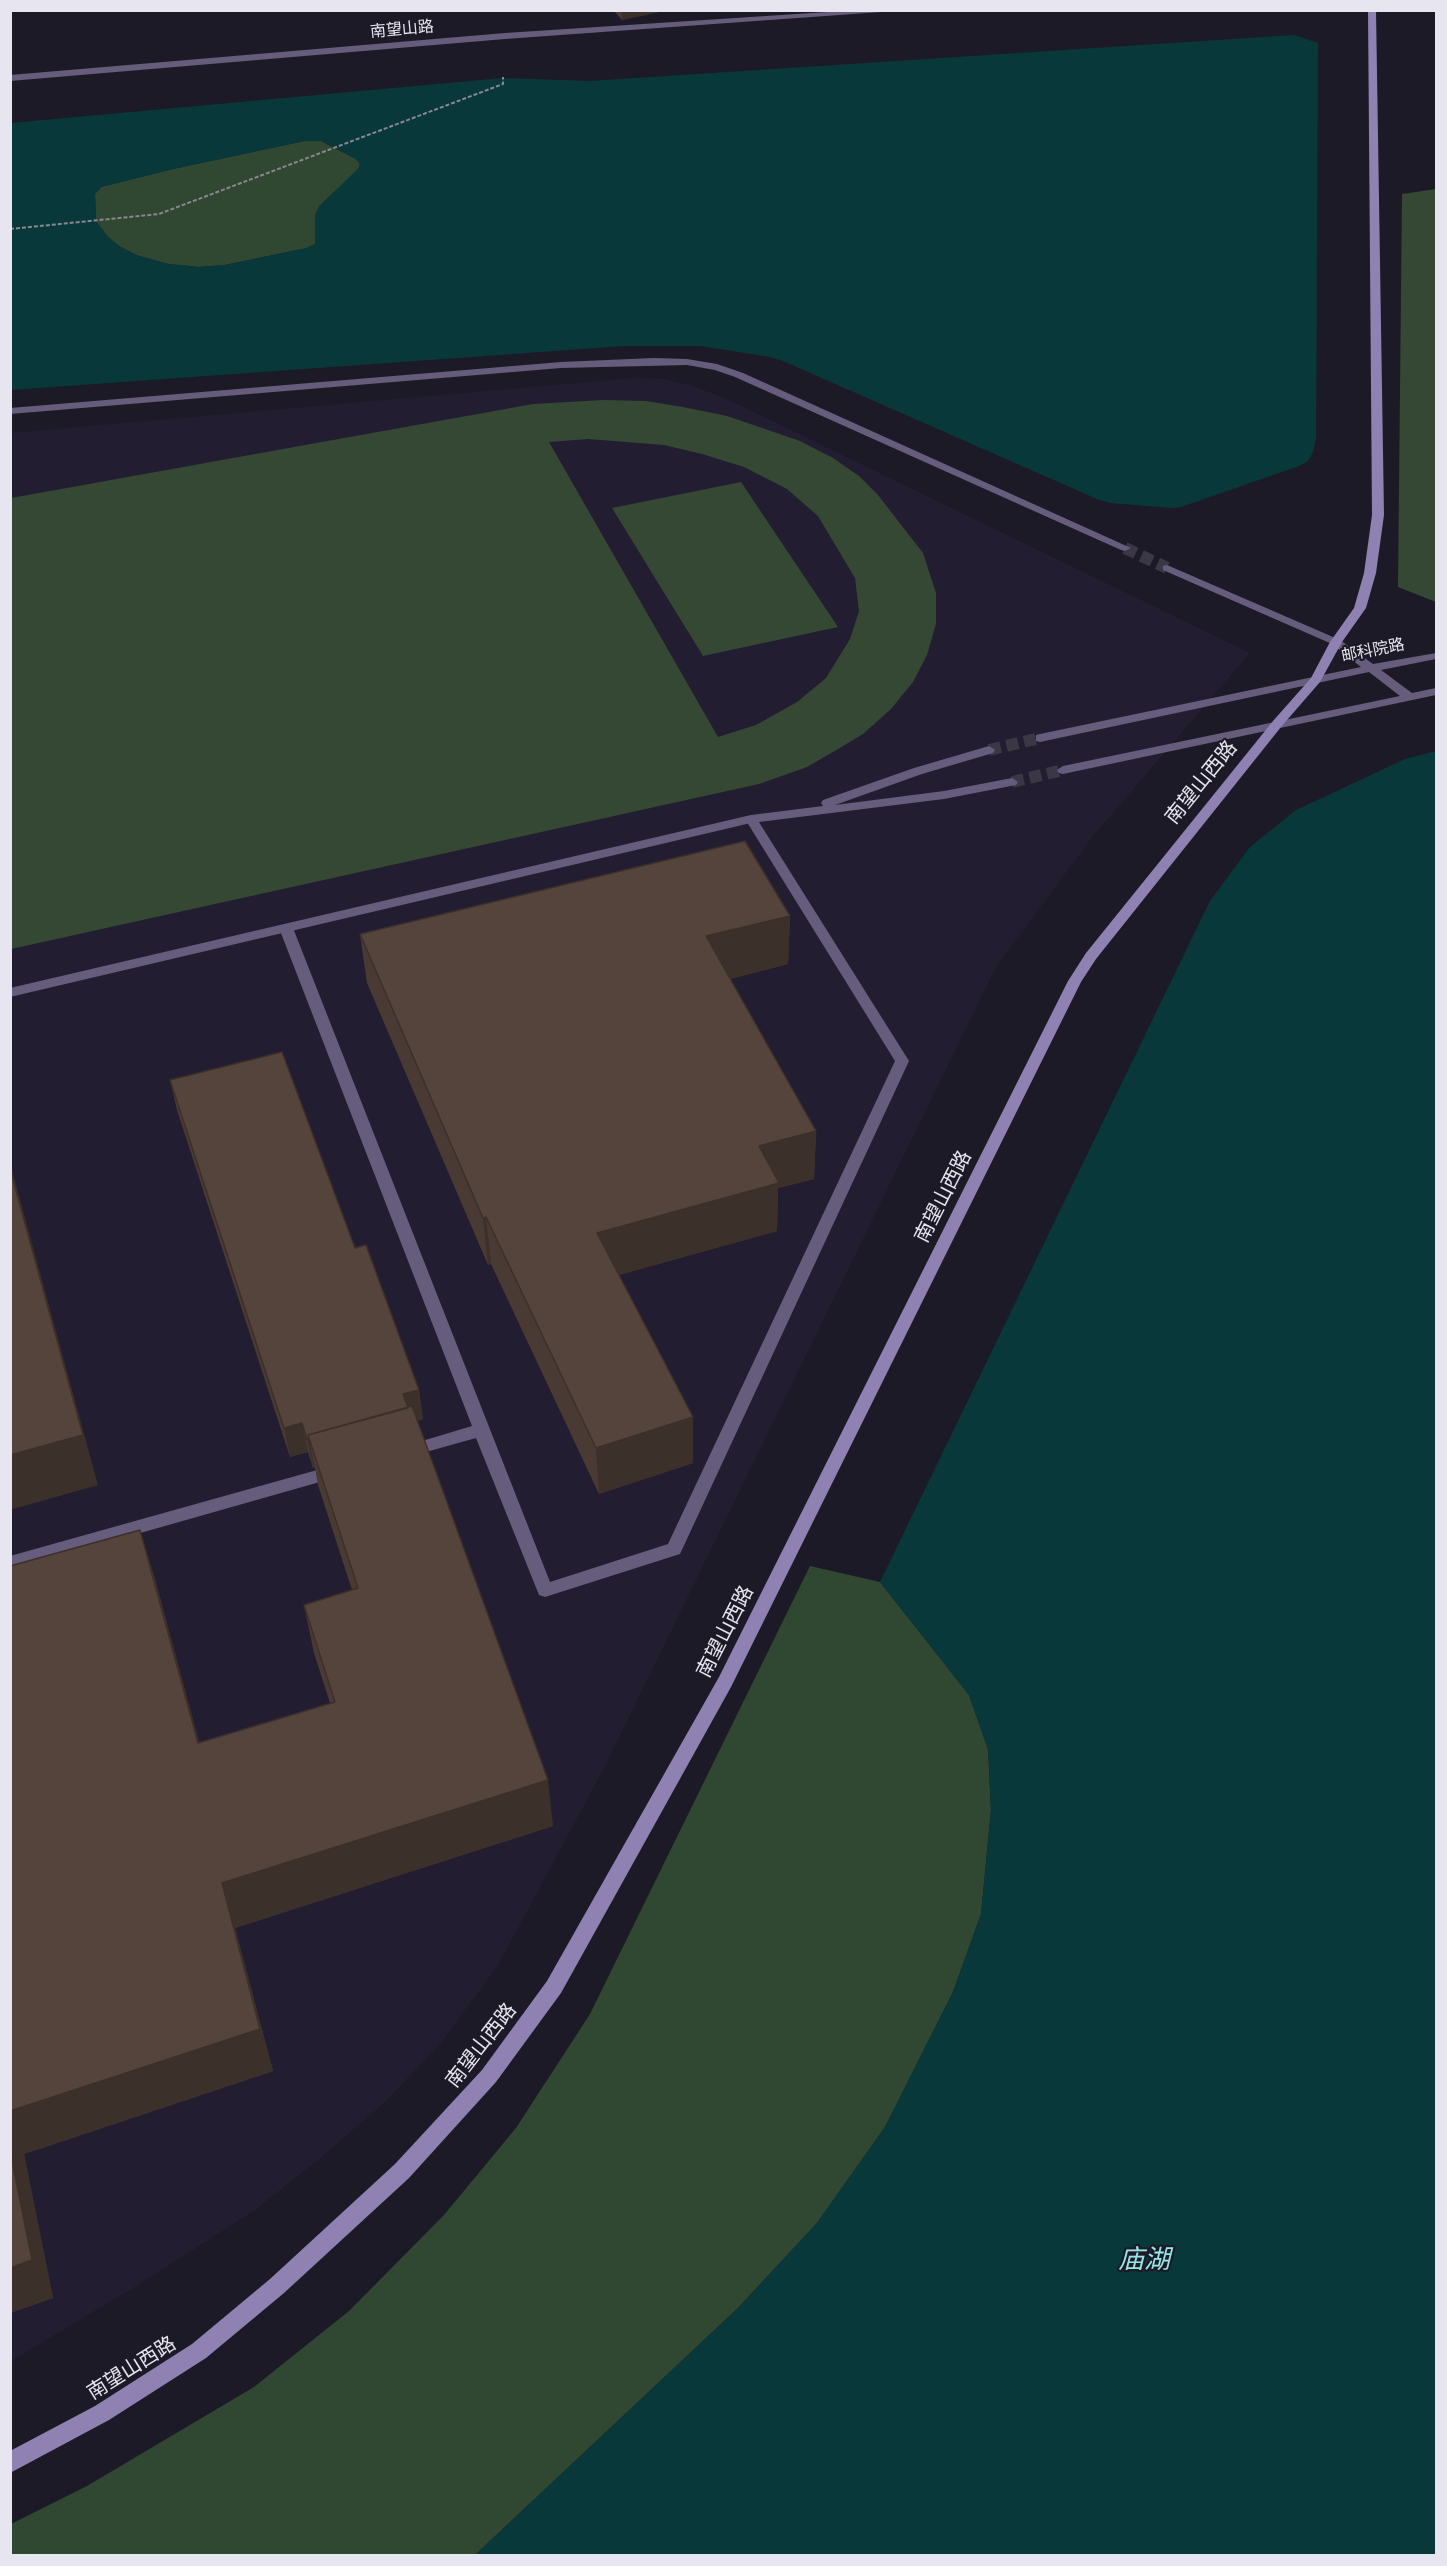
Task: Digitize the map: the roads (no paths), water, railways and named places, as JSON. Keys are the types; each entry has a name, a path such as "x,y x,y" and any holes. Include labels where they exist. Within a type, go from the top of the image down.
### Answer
{"street":[{"name":"南望山路","path":"10,78 505,36 905,10"},
{"name":"南望山西路","path":"10,2463 102,2413 199,2351 277,2286 402,2171 489,2076 515,2041 554,1987 725,1682 1075,981 1091,956 1277,724 1316,679 1336,642 1360,608 1370,573 1378,515 1372,10"},
{"path":"10,411 561,365 687,362 717,367 739,375 1125,548"},
{"path":"1167,568 1336,642 1409,697"},
{"name":"邮科院路","path":"1040,738 1316,679 1437,656"},
{"path":"1063,771 1437,692"},
{"path":"798,813 918,771 989,750"},
{"path":"10,993 751,819 944,795 1012,782"},
{"path":"286,928 545,1590 674,1549 902,1061 751,819"},
{"path":"389,1456 481,1430"},
{"path":"10,1563 355,1466"}],"water":[{"path":"1294,35 1318,43 1316,439 1313,452 1308,461 1299,466 1181,507 1110,503 783,361 701,346 624,346 11,390 11,123 503,78 590,81","holes":["304,141 322,141 356,159 360,164 359,168 319,206 315,215 315,244 307,248 225,265 199,267 168,264 136,255 119,246 108,237 96,221 95,194 101,187"]},
{"name":"庙湖","path":"1436,751 1436,2555 475,2555 738,2308 817,2223 885,2127 953,1992 981,1914 991,1810 988,1749 969,1695 880,1582 1210,901 1250,847 1296,810 1405,759"}],"tunnel":[{"path":"1125,548 1167,568"},
{"path":"989,750 1040,738"},
{"path":"1012,782 1063,770"}]}
